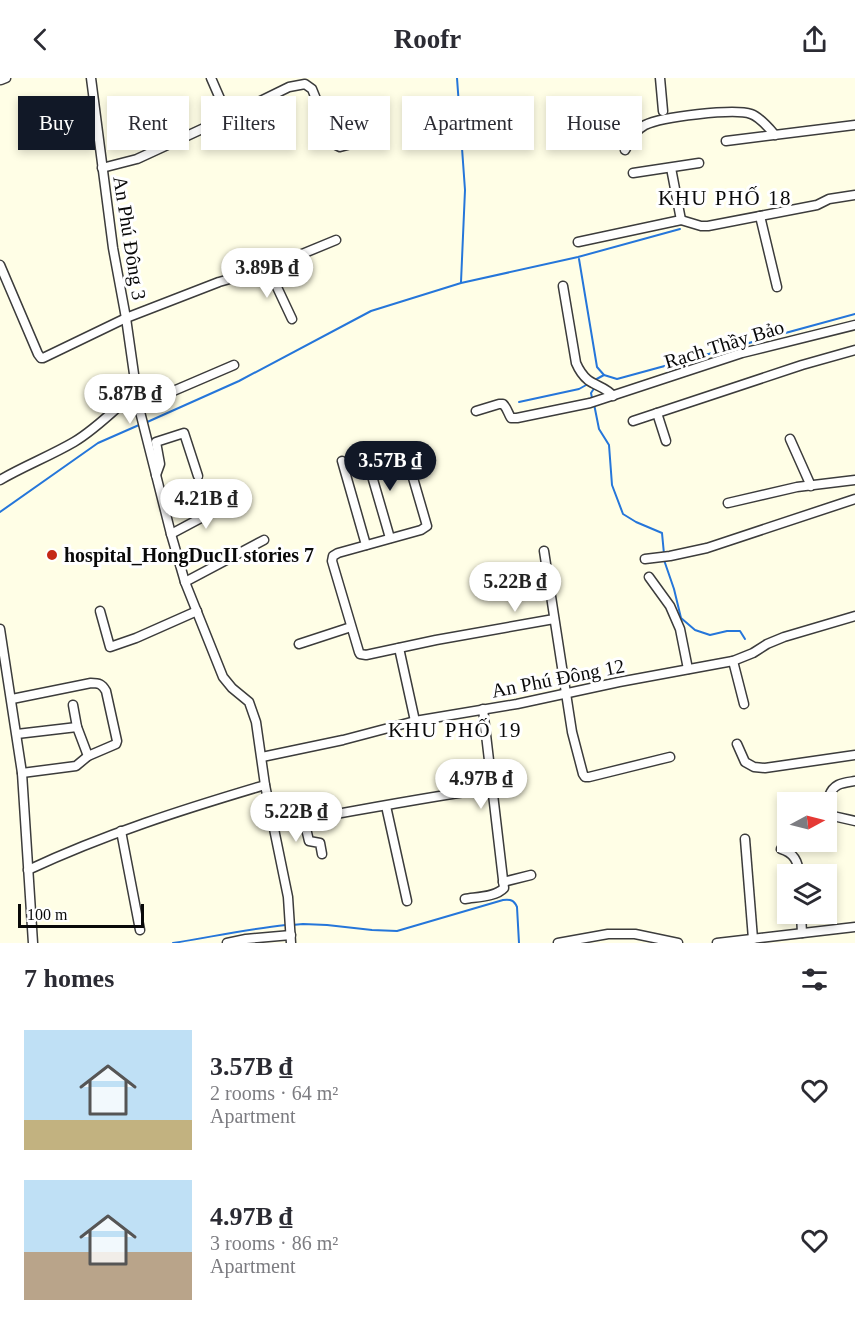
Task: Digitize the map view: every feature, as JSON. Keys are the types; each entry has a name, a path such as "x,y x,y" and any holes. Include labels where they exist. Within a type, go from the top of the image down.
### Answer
{"street":[{"name":"An Phú Đông 3","path":"91,78 113,248 126,318 135,392 156,476"},
{"path":"211,78 219,96"},
{"path":"660,78 663,111"},
{"path":"271,96 289,87 305,84 312,89 315,96"},
{"path":"642,127 657,122 695,115 738,112 752,114 775,135"},
{"path":"726,141 855,125"},
{"path":"102,168 137,159 201,129"},
{"path":"633,173 699,163"},
{"path":"671,168 681,220"},
{"path":"578,242 681,220 708,226 817,206 825,200 855,195"},
{"path":"760,216 777,287"},
{"path":"0,265 40,358 43,358 126,318 219,282 268,268 336,240"},
{"path":"268,268 292,319"},
{"path":"563,286 576,363 580,372 613,396"},
{"name":"Rạch Thầy Bảo","path":"476,411 503,404 507,407 511,418 517,418 590,404 742,353 855,324"},
{"path":"633,421 802,365 855,350"},
{"path":"135,381 146,400 150,401 234,365"},
{"path":"0,480 75,441 135,392"},
{"path":"657,413 666,441"},
{"path":"198,476 184,434 156,442 160,464 156,476 185,582 223,677 249,702 256,722 265,785 288,897 291,936 246,939 227,943"},
{"path":"790,439 811,486"},
{"path":"404,447 427,526 421,530 333,556 332,561 360,654 366,655 554,619"},
{"path":"365,452 390,538"},
{"path":"342,461 366,545"},
{"path":"728,503 797,488 855,480"},
{"path":"645,559 707,548 855,499"},
{"path":"171,534 229,503"},
{"path":"185,582 264,540"},
{"path":"544,550 572,732 585,777 670,757"},
{"path":"649,577 670,606 680,629 688,669"},
{"path":"100,612 110,647 197,611"},
{"name":"An Phú Đông 12","path":"262,757 343,740 415,721 518,704 734,661 784,637 855,616"},
{"path":"299,644 351,627"},
{"path":"0,629 22,772 33,943"},
{"path":"399,648 415,721"},
{"path":"734,661 744,704"},
{"path":"12,699 98,683 106,691 117,743 88,756 76,766 22,772"},
{"path":"73,705 77,727 88,756"},
{"path":"465,899 500,892 504,888 483,709"},
{"path":"17,734 77,727"},
{"path":"737,744 745,762 754,767 765,768 855,755"},
{"path":"831,792 839,784 855,781"},
{"path":"28,870 62,854 165,815 265,785"},
{"path":"273,825 386,806 435,795 492,788"},
{"path":"386,806 407,901"},
{"path":"837,817 855,821"},
{"path":"304,820 309,841 320,843 322,854"},
{"path":"121,831 140,930"},
{"path":"745,839 753,939"},
{"path":"789,852 795,857 798,864"},
{"path":"503,882 531,875"},
{"path":"802,924 802,933"},
{"path":"717,943 855,927"},
{"path":"558,943 608,934 635,934 678,943"}],"waterway":[{"path":"457,78 465,190 461,282"},
{"path":"145,423 239,381 371,311 461,283 578,257 680,229"},
{"path":"579,259 597,367 604,375 617,379 855,314"},
{"path":"593,381 604,375"},
{"path":"519,402 579,389 588,384"},
{"path":"592,398 591,393 595,387"},
{"path":"594,404 599,429 609,445 612,485 623,514 662,533 664,554"},
{"path":"0,512 98,443 139,425"},
{"path":"664,560 681,618 695,630 710,635 740,631 745,639"},
{"path":"292,925 327,925 397,931 508,900 513,901 517,907 519,943"},
{"path":"173,943 286,925"}],"place":[{"name":"hospital_HongDucII stories 7","path":"52,555"}],"district":[{"name":"KHU PHỐ 18","path":"725,198"},
{"name":"KHU PHỐ 19","path":"455,730"}]}
